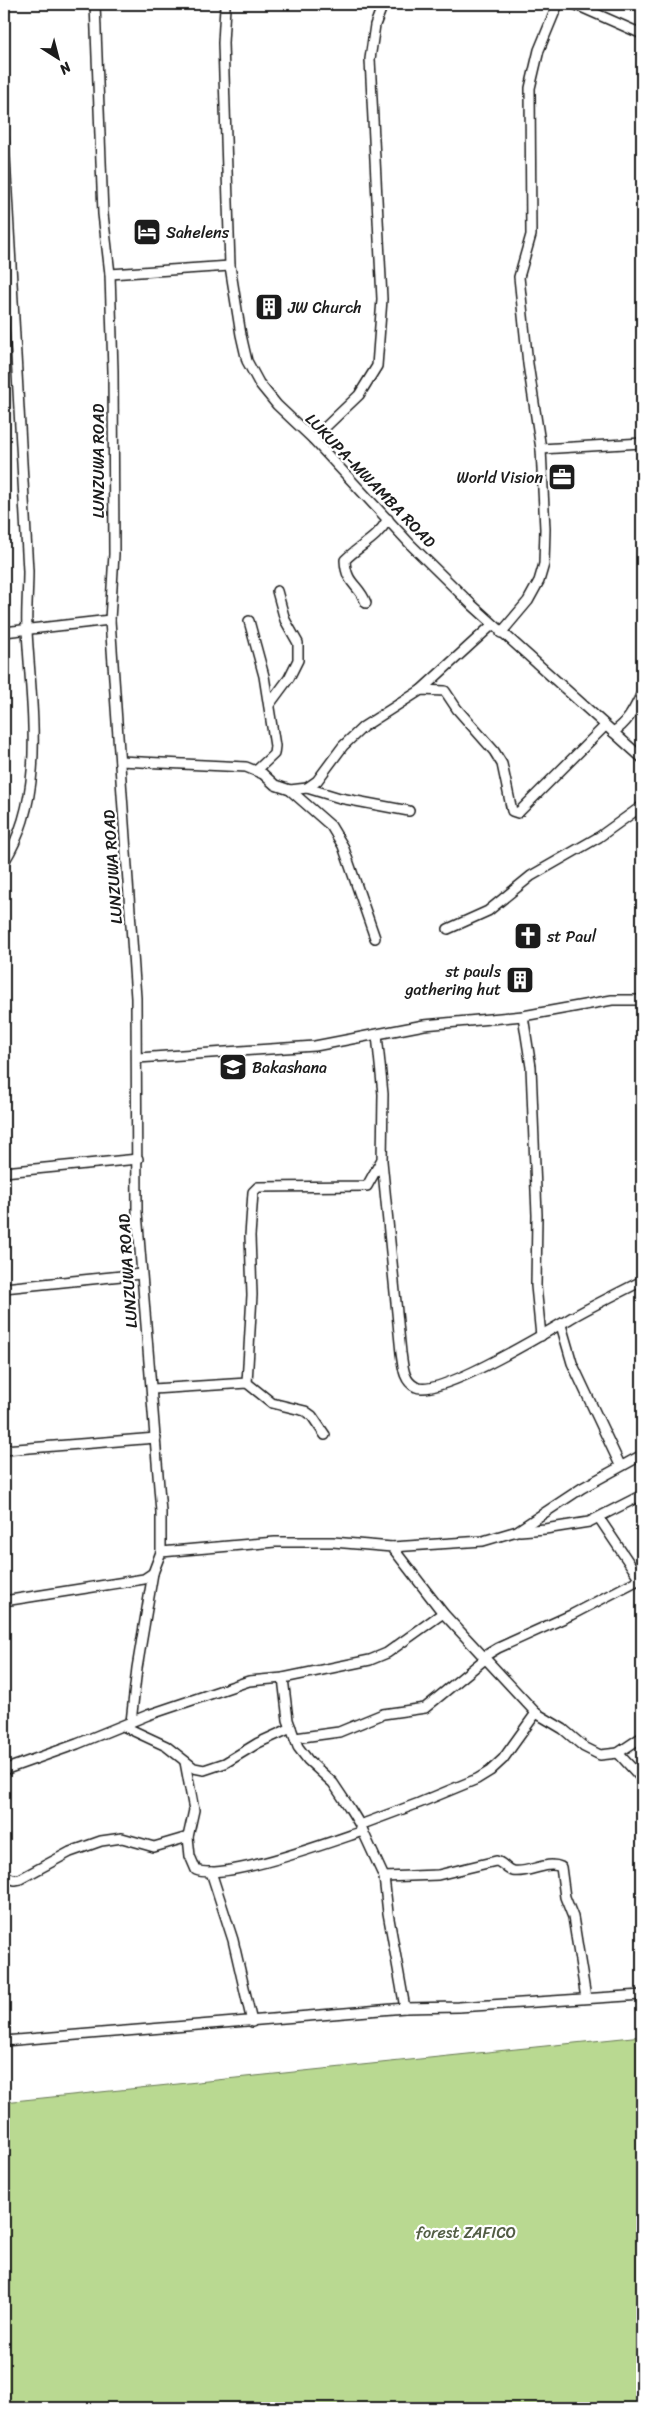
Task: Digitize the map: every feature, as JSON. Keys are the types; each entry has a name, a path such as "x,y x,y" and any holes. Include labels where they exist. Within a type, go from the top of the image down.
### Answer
{"street":[{"name":"LUNZUWA ROAD","path":"95,4 103,214 110,274 114,476 110,620 136,998 138,1058 137,1212 156,1438 161,1552 153,1573 127,1724"},
{"path":"313,439 359,395 378,366 382,299 370,59 375,25 383,4"},
{"path":"501,633 528,601 539,582 544,564 545,529 541,449 528,364 519,277 530,235 530,88 539,50 558,4"},
{"path":"574,4 642,34"},
{"name":"LUKUPA-MWAMBA ROAD","path":"226,7 223,43 230,266 247,361 259,383 277,405 313,439 412,546 492,625 642,758"},
{"path":"4,139 28,570 27,629 34,734 32,769 24,816 4,862"},
{"path":"110,274 230,266"},
{"path":"541,449 642,443"},
{"path":"366,603 364,597 350,582 345,560 359,546 378,536 388,519"},
{"path":"269,705 289,678 298,660 298,643 285,620 277,591"},
{"path":"4,631 110,620"},
{"path":"249,621 269,705 276,746 274,754 257,770"},
{"path":"306,788 317,781 343,746 363,727 421,690 492,625"},
{"path":"421,690 448,693 456,708 494,751 502,764 512,811 517,814 609,729 624,725 642,693"},
{"path":"120,761 246,767 257,770 275,785 290,790 331,826 343,846 356,889 368,913 375,938"},
{"path":"290,790 306,788 340,798 409,811"},
{"path":"448,929 488,911 531,876 600,837 642,806"},
{"path":"138,1058 315,1046 424,1025 523,1016 612,1000 642,1000"},
{"path":"523,1016 531,1068 537,1215 536,1286 541,1336"},
{"path":"377,1035 382,1094 382,1161 393,1255 401,1353 407,1380 414,1387 422,1389 436,1386 541,1336 642,1281"},
{"path":"4,1172 138,1159"},
{"path":"246,1383 252,1295 251,1211 253,1192 258,1187 367,1186 382,1161"},
{"path":"4,1288 141,1274"},
{"path":"561,1325 572,1363 620,1465"},
{"path":"152,1389 246,1383 272,1403 305,1411 312,1416 325,1435"},
{"path":"4,1450 156,1438"},
{"path":"517,1531 620,1465 642,1455"},
{"path":"161,1552 275,1542 333,1542 392,1547 483,1542 517,1531 546,1529 599,1518 642,1495"},
{"path":"294,1738 350,1730 383,1714 425,1708 498,1648 571,1615 642,1579 599,1518"},
{"path":"392,1547 444,1613 536,1713 563,1728 592,1752 607,1755 618,1753 642,1737"},
{"path":"4,1601 134,1582 144,1579 153,1573"},
{"path":"4,1770 249,1681 283,1678 370,1660 387,1653 444,1613"},
{"path":"283,1678 294,1738 308,1760 333,1784 361,1828 384,1877 404,2008"},
{"path":"185,1762 194,1815 188,1837 193,1866 202,1872 211,1872 280,1858 361,1828 477,1779 490,1771 503,1759 536,1713"},
{"path":"127,1724 166,1746 185,1762 199,1769 212,1768 291,1728"},
{"path":"618,1753 642,1779"},
{"path":"4,1876 15,1880 20,1879 70,1852 101,1841 122,1838 154,1847 188,1837"},
{"path":"384,1877 438,1874 496,1861 515,1871 542,1866 557,1865 561,1867 565,1897 573,1917 586,1998"},
{"path":"211,1872 234,1940 252,2022"},
{"path":"4,2041 404,2008 460,2007 642,1995"}],"green space":[{"name":"forest ZAFICO","path":"642,2036 642,2408 4,2408 4,2102"}],"place":[{"name":"Sahelens","path":"147,232"},
{"name":"JW Church","path":"269,307"},
{"name":"World Vision","path":"562,477"},
{"name":"st Paul","path":"528,936"},
{"name":"st pauls gathering hut","path":"520,980"},
{"name":"Bakashana","path":"233,1067"}]}
